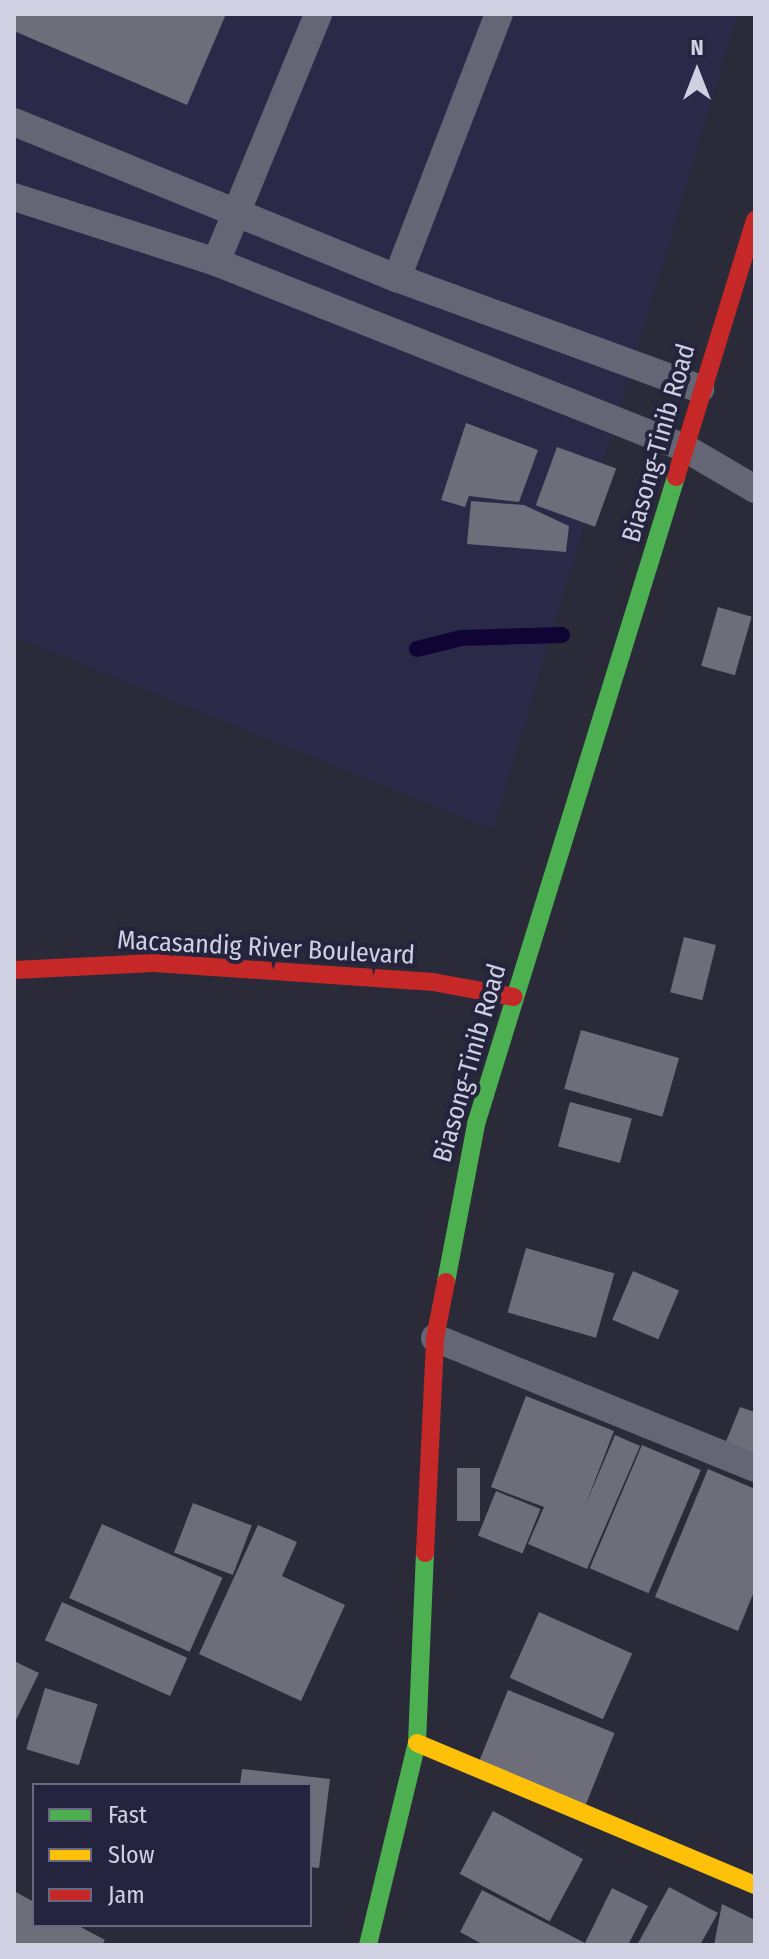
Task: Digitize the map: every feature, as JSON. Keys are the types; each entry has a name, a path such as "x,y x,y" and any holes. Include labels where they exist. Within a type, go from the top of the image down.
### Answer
{"street":[{"name":"Biasong-Tinib Road","path":"368,1945 417,1743 435,1338 476,1124 685,448 700,389 755,220"},
{"name":"Macasandig River Boulevard","path":"14,970 154,963 433,982 514,997"},
{"path":"417,1743 755,1885"}],"lane":[{"path":"216,262 318,14"},
{"path":"397,278 499,14"},
{"path":"14,122 397,278 700,389"},
{"path":"14,197 216,262 685,448 755,489"},
{"path":"435,1338 755,1468"}],"shaded area":[{"path":"14,14 738,14 493,830 14,637"}],"building":[{"path":"14,14 226,14 187,105 14,31"},
{"path":"466,423 538,450 519,502 469,496 465,507 441,500"},
{"path":"557,447 616,469 595,527 536,505"},
{"path":"471,501 524,505 569,526 566,552 467,544"},
{"path":"718,607 752,617 735,675 701,666"},
{"path":"684,937 716,945 702,1000 670,992"},
{"path":"581,1030 679,1058 662,1117 564,1089"},
{"path":"570,1102 632,1119 620,1163 558,1146"},
{"path":"526,1248 614,1273 596,1338 508,1312"},
{"path":"633,1271 679,1291 658,1339 612,1320"},
{"path":"526,1396 614,1431 585,1506 615,1435 640,1446 587,1569 528,1544 544,1507 491,1487"},
{"path":"740,1407 755,1412 755,1468 721,1454"},
{"path":"642,1445 701,1470 649,1593 590,1568"},
{"path":"457,1468 480,1468 480,1521 457,1521"},
{"path":"708,1469 755,1489 755,1589 738,1631 655,1597"},
{"path":"496,1491 541,1509 523,1553 478,1536"},
{"path":"193,1503 252,1526 233,1575 174,1552"},
{"path":"102,1524 223,1578 190,1652 69,1598"},
{"path":"258,1525 297,1542 282,1576 345,1605 301,1701 199,1654"},
{"path":"62,1602 187,1658 170,1696 45,1640"},
{"path":"539,1612 632,1653 603,1719 510,1678"},
{"path":"14,1661 39,1673 14,1724"},
{"path":"45,1688 98,1704 79,1765 26,1749"},
{"path":"508,1690 615,1733 585,1805 479,1762"},
{"path":"242,1769 330,1779 319,1868 312,1867 312,1783 240,1783"},
{"path":"493,1811 583,1859 550,1922 460,1874"},
{"path":"669,1887 718,1913 700,1945 637,1945"},
{"path":"612,1888 648,1906 628,1945 484,1945 460,1932 482,1890 585,1943"},
{"path":"14,1891 32,1901 32,1927 81,1927 105,1940 102,1945 14,1945"},
{"path":"722,1904 755,1920 755,1945 714,1945"}],"waterway":[{"path":"417,649 461,638 562,635"}],"traffic: fast":[{"path":"446,1282 476,1124 676,477"},
{"path":"368,1945 417,1743 425,1553"}],"traffic: slow":[{"path":"417,1743 755,1885"}],"traffic: jam":[{"path":"676,477 755,220"},
{"path":"14,970 154,963 433,982 514,997"},
{"path":"425,1553 435,1338 446,1282"}]}
